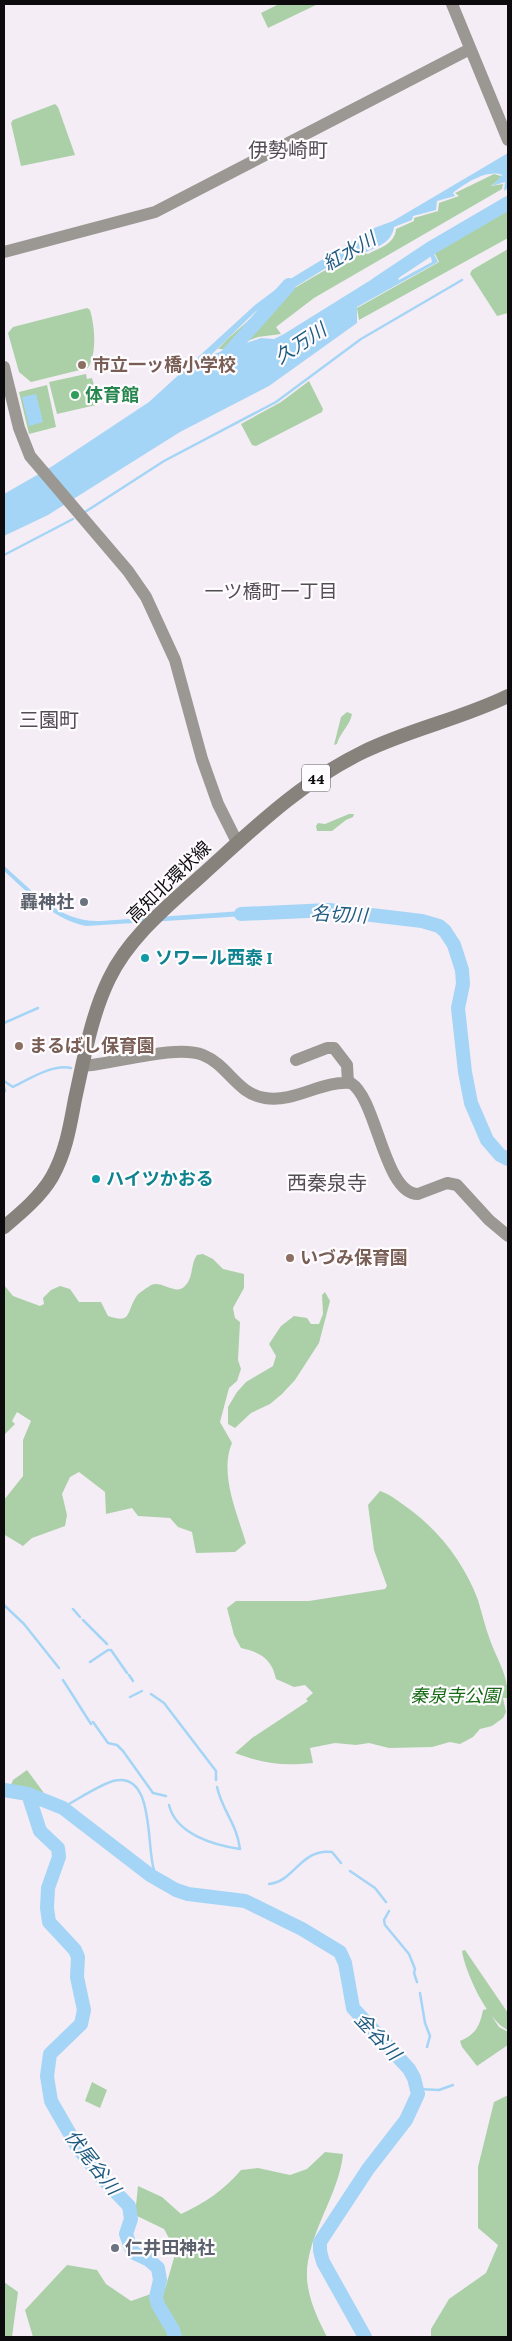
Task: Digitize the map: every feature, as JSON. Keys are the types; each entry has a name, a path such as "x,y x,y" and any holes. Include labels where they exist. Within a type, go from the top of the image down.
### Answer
{"main road":[{"name":"高知北環状線","path":"4,1228 31,1202 52,1177 65,1148 93,1021 110,977 153,920 237,842 292,796 327,771 379,744 415,730 472,713 508,696"}],"street":[{"path":"452,4 508,140"},
{"path":"4,252 155,212 470,49"},
{"path":"4,367 24,445 38,466 133,578 146,598 175,660 202,759 218,804 237,842"},
{"path":"296,1060 327,1048 334,1048 347,1065 348,1083"},
{"path":"83,1066 190,1052 211,1059 243,1089 264,1098 282,1098 348,1083 356,1086 362,1096 393,1174 407,1191 418,1194 447,1183 457,1185 489,1220 508,1236"}],"green space":[{"path":"279,4 318,4 268,28 261,13"},
{"path":"55,104 58,107 75,155 21,166 11,123 13,120"},
{"path":"494,174 501,176 501,178 491,186 503,184 502,189 314,298 276,327 281,334 258,337 226,349 218,349 258,314 302,283 333,266 339,268 341,265 354,259 359,252 368,254 390,242 396,229 414,221 414,218 438,211 439,203 459,196 455,193"},
{"path":"508,208 508,238 359,320 357,308 439,262 433,250"},
{"path":"508,249 508,313 497,316 470,274 472,270"},
{"path":"87,308 90,310 94,332 93,355 88,368 31,382 19,372 8,333 13,327"},
{"name":"体育館","path":"86,374 87,379 92,378 98,399 95,400 96,405 57,414 49,382"},
{"path":"309,381 323,409 322,412 256,446 252,445 241,424 281,402"},
{"path":"47,385 56,427 29,434 19,392"},
{"path":"347,712 352,714 351,718 337,744 334,745 341,717"},
{"path":"349,814 354,814 353,817 332,831 317,831 316,826 318,823 325,824"},
{"path":"203,1254 213,1259 223,1269 244,1274 244,1288 233,1308 235,1318 240,1322 238,1360 241,1369 237,1381 229,1388 220,1422 232,1443 228,1455 228,1480 246,1543 235,1552 196,1553 192,1532 178,1527 170,1518 138,1516 132,1508 106,1514 105,1492 79,1472 70,1477 62,1494 67,1515 65,1526 32,1538 23,1546 5,1535 4,1500 23,1476 23,1440 31,1421 17,1412 12,1421 15,1424 4,1435 4,1285 13,1296 40,1306 44,1304 43,1298 51,1290 60,1286 70,1289 79,1302 101,1302 108,1316 121,1319 127,1316 137,1295 151,1285 159,1284 172,1289 184,1287 189,1280 197,1255"},
{"path":"325,1292 330,1301 319,1343 295,1380 270,1404 251,1413 235,1428 228,1424 228,1407 237,1392 246,1382 273,1366 276,1356 269,1344 281,1326 294,1316 307,1318 311,1324 319,1324 323,1314 322,1295"},
{"name":"秦泉寺公園","path":"380,1491 412,1511 443,1540 473,1587 508,1690 508,1698 503,1698 506,1712 503,1718 492,1726 480,1729 473,1737 460,1744 450,1742 432,1747 389,1748 369,1743 356,1745 335,1743 310,1748 313,1763 302,1764 264,1762 235,1753 252,1738 308,1701 306,1699 313,1693 305,1685 294,1687 276,1679 272,1666 268,1661 259,1654 241,1648 234,1635 227,1608 236,1601 309,1601 385,1589 387,1586 374,1550 368,1505"},
{"path":"27,1770 44,1793 11,1785 13,1780"},
{"path":"465,1950 508,2013 508,2030 500,2025 485,2007 464,1960 462,1951"},
{"path":"487,2009 499,2027 508,2032 508,2045 477,2066 462,2047 460,2041 473,2033 480,2021 483,2010"},
{"path":"92,2082 107,2090 100,2108 85,2101"},
{"path":"508,2095 508,2337 431,2337 431,2329 449,2299 486,2273 498,2245 478,2228 478,2167 494,2102"},
{"path":"325,2152 343,2154 340,2171 315,2237 307,2270 311,2300 327,2337 33,2337 25,2310 67,2265 97,2270 106,2284 131,2301 165,2289 176,2251 164,2229 135,2215 138,2186 162,2197 181,2214 214,2195 241,2170 258,2168 290,2175 307,2169"},
{"path":"4,2282 18,2292 12,2337 4,2337"}],"water":[{"path":"508,153 508,188 504,191 505,182 492,186 502,175 484,175 470,181 453,193 455,196 437,201 436,210 413,216 412,220 394,227 388,240 380,245 366,252 362,249 357,249 355,256 350,261 339,263 337,267 332,264 256,311 211,355 261,338 274,339 382,273 380,278 397,275 399,280 432,262 430,253 432,250 438,262 357,307 357,323 269,386 180,432 48,515 4,536 4,494 51,467 149,402 255,305 287,281 374,228 393,221"},
{"path":"36,394 43,422 29,426 22,397"},
{"path":"4,866 48,904 73,917 86,920 101,921 257,910 258,915 86,926 62,918 42,904 4,871"}],"waterway":[{"name":"久万川","path":"377,284 431,248 508,203"},
{"path":"85,512 164,461 276,402 361,339 462,280"},
{"name":"紅水川","path":"220,363 289,285"},
{"path":"4,555 73,519"},
{"name":"名切川","path":"241,914 329,910 422,921 439,926 445,931 454,945 462,970 463,984 458,1008 465,1072 471,1103 487,1140 500,1155 508,1159"},
{"path":"4,1023 38,1008"},
{"path":"4,1081 13,1087 49,1070 64,1067 71,1068"},
{"path":"4,1087 5,1091"},
{"path":"4,1605 24,1624 59,1668"},
{"path":"73,1609 80,1617"},
{"path":"83,1620 107,1644"},
{"path":"90,1662 111,1650 127,1673"},
{"path":"129,1675 133,1681"},
{"path":"63,1680 91,1724"},
{"path":"130,1697 142,1691"},
{"path":"151,1694 164,1703 216,1771 216,1780"},
{"path":"93,1722 108,1743 117,1745 123,1751 153,1793 166,1796"},
{"path":"69,1804 96,1788 113,1781 126,1781 136,1787 146,1812 154,1870"},
{"path":"217,1787 222,1803 236,1832 240,1849"},
{"name":"金谷川","path":"4,1790 28,1794 63,1808 150,1875 176,1890 188,1894 245,1901 302,1929 340,1952 345,1963 353,2008 409,2069 414,2078 418,2094 406,2120 368,2169 320,2242 323,2262 365,2337"},
{"name":"伏尾谷川","path":"28,1794 40,1831 58,1848 59,1857 48,1888 47,1908 49,1922 75,1950 78,1957 77,1977 84,2010 81,2024 50,2054 47,2076 51,2101 78,2148 101,2177 129,2206 131,2219 126,2234 134,2253 149,2260 158,2268 160,2280 156,2297 158,2305 173,2330 175,2337"},
{"path":"169,1805 179,1824 187,1831 218,1845 240,1849"},
{"path":"269,1884 285,1878 305,1860 321,1852 332,1852 341,1863"},
{"path":"350,1871 375,1888 386,1902"},
{"path":"389,1911 384,1920 385,1925 409,1954 415,1969 414,1973 417,1982"},
{"path":"420,1993 425,2023 430,2036 427,2047"},
{"path":"418,2089 439,2090 453,2085"}],"place":[{"name":"市立一ッ橋小学校","path":"82,365"},
{"name":"体育館","path":"75,395"},
{"name":"轟神社","path":"84,902"},
{"name":"ソワール西泰 I","path":"145,958"},
{"name":"まるばし保育園","path":"19,1046"},
{"name":"ハイツかおる","path":"96,1179"},
{"name":"いづみ保育園","path":"290,1258"},
{"name":"仁井田神社","path":"115,2248"}],"district":[{"name":"伊勢崎町","path":"288,150"},
{"name":"一ツ橋町一丁目","path":"271,591"},
{"name":"三園町","path":"49,720"},
{"name":"西秦泉寺","path":"327,1183"}]}
